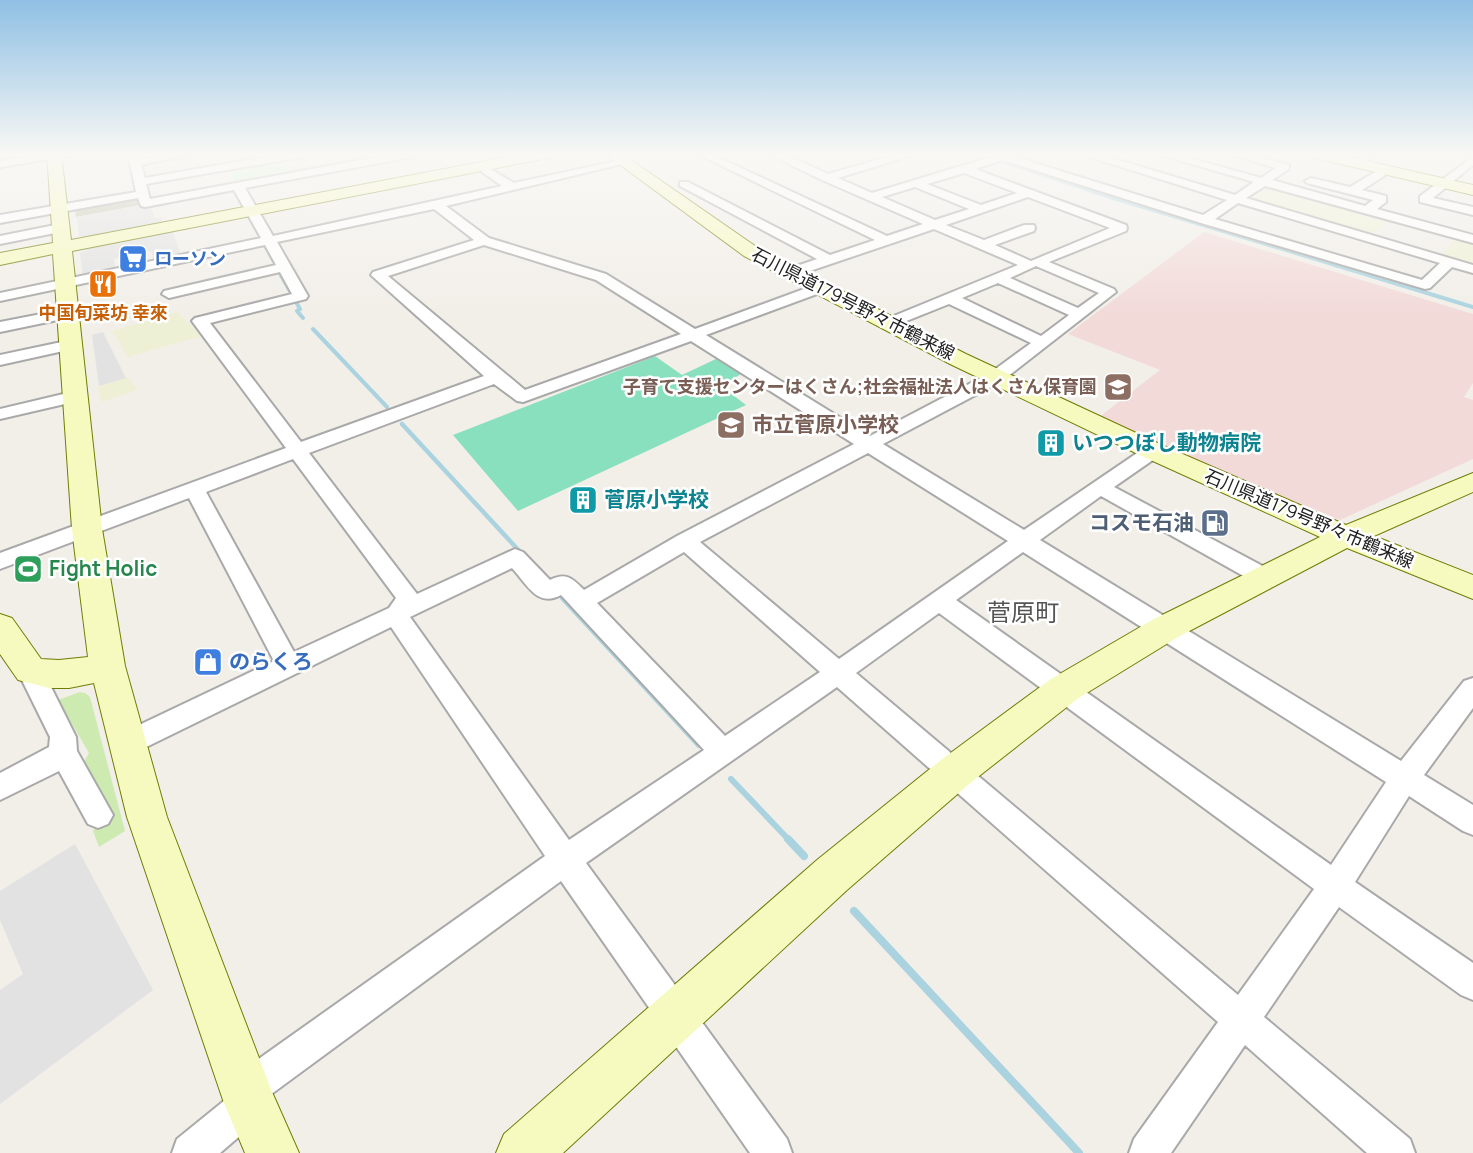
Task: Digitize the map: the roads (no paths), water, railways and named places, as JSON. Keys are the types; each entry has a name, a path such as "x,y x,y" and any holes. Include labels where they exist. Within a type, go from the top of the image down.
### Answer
{"street":[{"path":"60,207 87,529 107,666 147,817 248,1097 272,1153"},
{"path":"0,259 104,207"},
{"path":"189,312 301,296 250,207"},
{"path":"0,240 61,228 252,211 265,207"},
{"path":"0,327 68,314 268,240 427,207"},
{"path":"438,207 484,241 601,277 1473,820"},
{"name":"石川県道179号野々市鶴来線","path":"698,207 751,252 996,377 1153,451 1346,536 1473,588"},
{"path":"717,207 828,260"},
{"path":"814,207 885,240"},
{"path":"583,601 685,541 996,377 1109,292 984,245 894,207"},
{"path":"975,207 980,209"},
{"path":"790,273 987,207"},
{"path":"889,323 1121,228 1065,207"},
{"path":"1160,207 1425,285 1449,262"},
{"path":"1205,220 1224,207"},
{"path":"1265,207 1373,241 1473,269"},
{"path":"1350,207 1473,239"},
{"path":"1366,211 1372,207"},
{"path":"1373,241 1415,207"},
{"path":"1456,207 1473,211"},
{"path":"1057,216 1074,210"},
{"path":"1100,220 1117,214"},
{"path":"0,219 61,228"},
{"path":"984,245 1029,228"},
{"path":"484,241 378,275 496,377 523,397 692,333 820,288"},
{"path":"159,279 285,267"},
{"path":"998,278 1080,314"},
{"path":"159,279 189,312 298,450 408,598 396,615"},
{"path":"0,297 68,314"},
{"path":"949,298 1043,343"},
{"path":"0,360 68,314"},
{"path":"0,561 496,377"},
{"path":"0,414 76,396"},
{"path":"191,1153 248,1097 566,860 838,674 940,602 1022,540 1153,451"},
{"path":"523,1153 832,875 954,772 1064,689 1166,628 1346,536 1473,482"},
{"path":"1099,487 1264,578"},
{"path":"194,489 289,666"},
{"path":"685,541 1396,1153"},
{"path":"126,744 515,557 547,592 564,583 723,752"},
{"path":"940,602 1335,886 1473,982"},
{"path":"396,615 773,1153"},
{"path":"0,627 30,670 63,737 63,753 98,815"},
{"path":"30,670 50,673 91,671 107,666"},
{"path":"1148,1153 1335,886 1405,778 1473,688"},
{"path":"0,787 45,765 63,753"}],"waterway":[{"path":"1141,207 1337,266"},
{"path":"264,245 276,266"},
{"path":"1332,264 1473,307"},
{"path":"279,272 291,293"},
{"path":"295,300 300,309 297,311 303,318"},
{"path":"313,329 387,407"},
{"path":"402,424 523,555"},
{"path":"563,598 699,745"},
{"path":"731,779 789,840"},
{"path":"788,839 804,856"},
{"path":"854,911 1079,1153"}],"place":[{"name":"ローソン","path":"133,259"},
{"name":"中国旬菜坊 幸來","path":"103,284"},
{"name":"子育て支援センターはくさん;社会福祉法人はくさん保育園","path":"1118,387"},
{"name":"市立菅原小学校","path":"731,425"},
{"name":"いつつぼし動物病院","path":"1051,443"},
{"name":"菅原小学校","path":"583,500"},
{"name":"コスモ石油","path":"1215,523"},
{"name":"Fight Holic","path":"28,569"},
{"name":"のらくろ","path":"208,662"}],"district":[{"name":"菅原町","path":"1023,613"}]}
